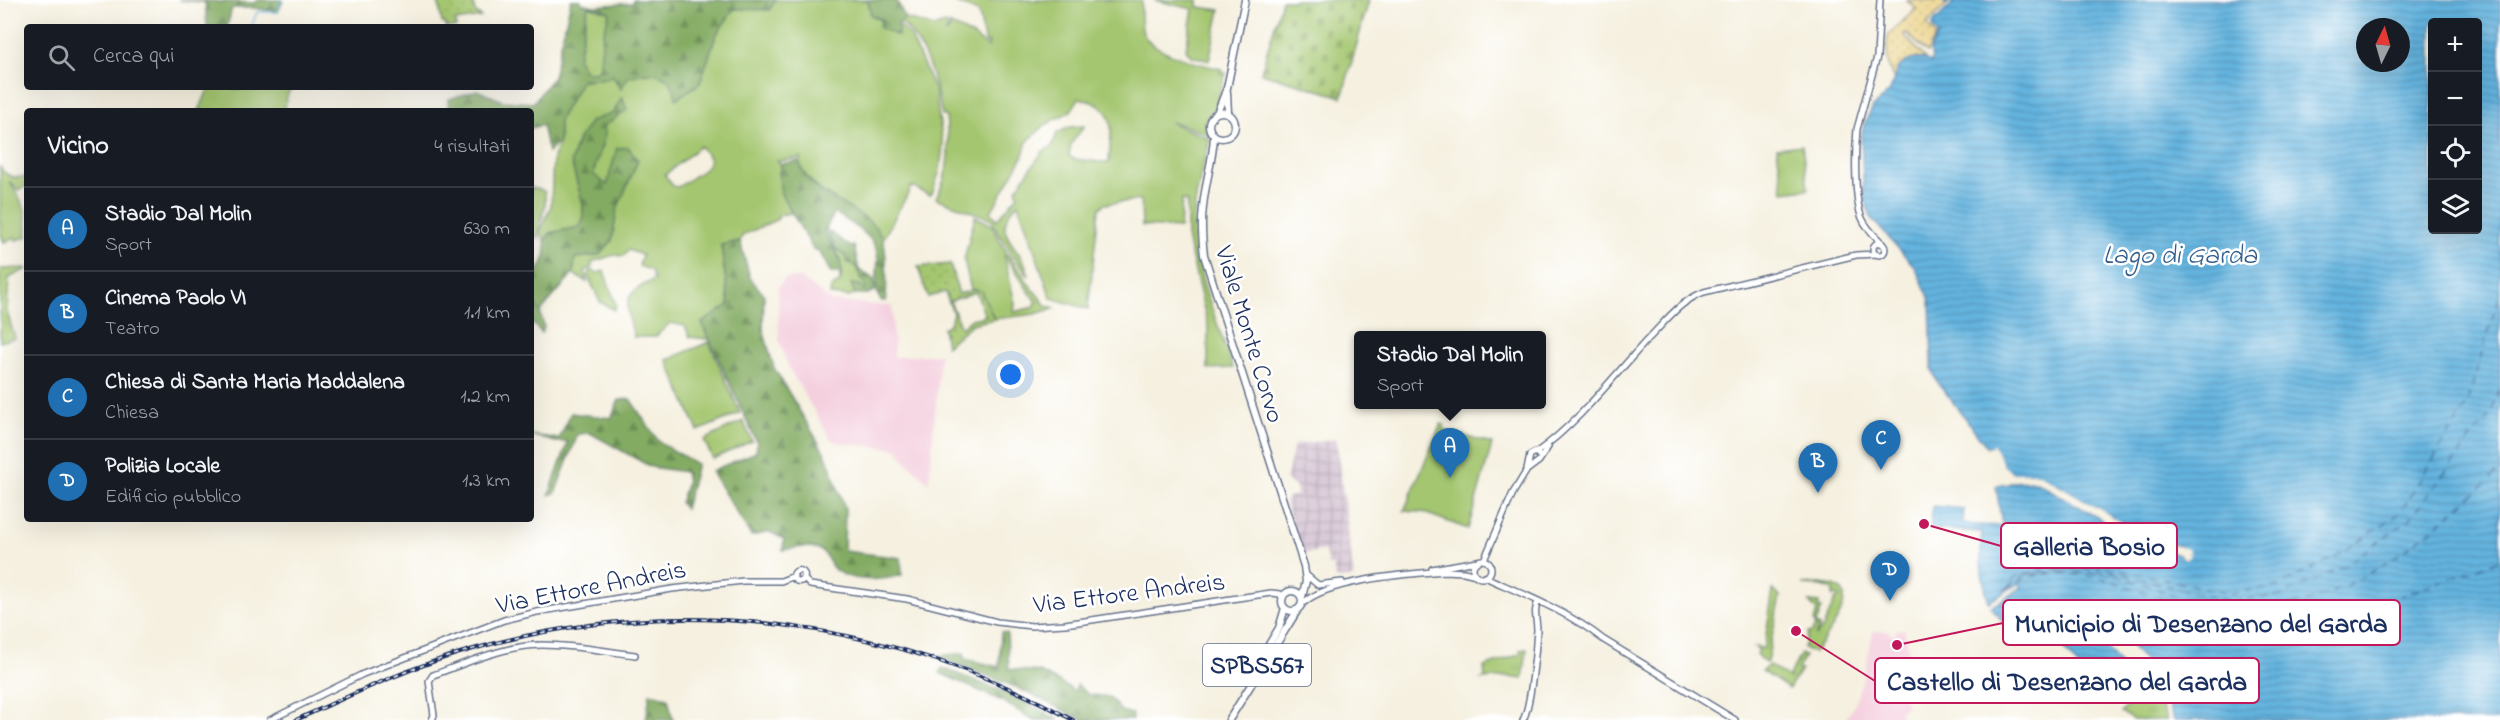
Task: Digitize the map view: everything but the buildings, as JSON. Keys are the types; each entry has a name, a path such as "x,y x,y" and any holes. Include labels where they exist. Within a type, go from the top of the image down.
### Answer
{"main road":[{"path":"1227,88 1228,113 1234,119 1235,130 1230,136 1217,137 1209,129 1209,123 1217,113 1227,88 1245,0"},
{"path":"1217,113 1228,113"},
{"name":"Viale Monte Corvo","path":"1217,137 1203,207 1204,255 1305,574"},
{"path":"1300,559 1302,582 1299,588 1287,592 1283,597 1285,608 1289,611 1297,611 1302,600 1305,574"},
{"path":"1294,591 1302,600"},
{"name":"SPBS567","path":"1227,720 1279,628 1285,608"},
{"name":"SPBS567","path":"1227,720 1297,611"}],"street":[{"path":"1527,470 1539,461 1550,443 1672,313 1692,296 1704,291 1865,253 1882,254 1885,251 1882,243 1862,219 1858,206 1856,141 1857,129 1877,57 1880,1"},
{"path":"1872,233 1876,254"},
{"path":"1865,253 1878,242 1882,243"},
{"path":"1476,575 1473,568 1481,561 1508,503 1527,470 1529,458 1532,453 1550,443"},
{"path":"1537,452 1539,461"},
{"path":"1529,458 1532,462 1539,461"},
{"path":"1305,574 1318,585 1481,561 1489,563 1493,577 1500,584"},
{"path":"1485,577 1491,569"},
{"path":"1302,600 1337,586 1446,571 1485,577 1591,630 1735,720"},
{"name":"Via Ettore Andreis","path":"270,720 363,674 504,620 537,612 672,589 743,581 781,581 794,576 798,581 804,579 810,585 906,599 997,622 1032,626 1083,622 1271,593 1280,594 1283,597"},
{"path":"1302,600 1332,583"},
{"path":"1523,720 1529,695 1537,631 1535,606 1538,602"},
{"path":"432,720 434,715 429,681 433,675 477,660 518,648 542,645 635,655"}],"shaded area":[{"path":"786,278 801,278 831,301 892,306 894,357 940,354 929,483 903,458 898,449 835,442 830,438 789,368 779,341 778,287"},
{"path":"1336,439 1354,577 1341,579 1335,577 1333,565 1328,565 1325,550 1302,554 1285,503 1288,497 1297,495 1296,487 1286,480 1294,445"},
{"path":"1904,629 1914,674 1902,679 1907,692 1903,694 1907,707 1900,710 1900,716 1888,716 1888,720 1845,720 1854,705 1863,679 1873,631 1889,631 1890,635 1896,634 1896,630"}],"green space":[{"path":"179,0 255,3 257,0 283,0 278,12 254,8 232,8 228,24 207,24 205,2"},
{"path":"438,0 473,0 475,12 481,17 456,21 456,24 442,23"},
{"path":"571,0 581,0 581,3 594,6 632,3 633,0 775,0 770,10 734,9 716,35 700,83 676,99 670,82 659,74 645,73 628,77 621,89 612,75 609,78 582,80 559,120 559,142 548,152 542,125 534,127 534,108 448,108 449,99 477,90 503,101 533,103 553,77","holes":["588,6 610,12 603,34 600,66 597,72 585,72 578,58"]},
{"path":"775,0 868,0 871,15 898,30 898,24 911,37 935,91 943,145 940,170 932,194 929,195 912,186 883,239 870,223 828,196 809,180 799,161 801,158 778,161 781,164 781,190 792,213 779,215 778,219 743,235 740,241 721,245 729,305 702,323 708,339 690,337 685,326 670,323 655,337 634,337 628,308 630,296 643,285 654,280 651,270 639,266 642,255 628,250 624,256 614,255 592,262 592,267 585,271 587,282 573,274 575,258 599,255 612,241 617,209 638,160 606,186 593,174 605,135 604,126 613,113 591,121 578,140 571,161 583,204 583,220 580,227 550,233 545,241 540,231 551,206 553,157 559,142 559,120 582,80 609,78 612,75 628,77 647,71 665,76 675,88 676,98 700,83 716,35 734,8 770,10","holes":["700,146 710,159 706,168 678,187 673,186 665,175"]},
{"path":"868,0 897,0 905,18 898,24 898,36 879,27 881,19 871,15"},
{"path":"949,0 1142,0 1141,25 1148,40 1166,52 1222,69 1220,73 1226,73 1216,106 1205,123 1209,135 1170,122 1210,139 1196,200 1195,240 1202,277 1233,368 1208,369 1208,326 1187,237 1187,201 1182,200 1180,228 1142,226 1141,200 1104,204 1099,209 1088,309 1051,298 1018,203 1009,214 1005,224 1006,232 1026,265 1029,276 1004,242 991,219 936,198 947,169 946,117 942,115 933,77 923,53 909,31 900,22 905,18 934,27 946,24 948,28 945,34 950,29 949,24 972,35 988,47 989,42 986,43 984,40 978,12","holes":["1079,98 1102,107 1110,121 1109,163 1074,159 1069,156 1071,144 1084,126 1070,127 1057,133 1052,147 1043,151 1016,189 1018,195 997,220 991,212 1022,158 1027,142 1045,125 1071,111"]},
{"path":"1154,0 1198,0 1198,7 1220,10 1209,60 1191,56 1186,49 1193,9"},
{"path":"1282,0 1369,0 1342,97 1261,73"},
{"path":"588,6 610,12 603,34 600,66 597,72 585,72 578,58"},
{"path":"208,90 290,90 285,108 200,108"},
{"path":"622,97 627,110 604,126 605,135 593,174 607,185 617,148 628,147 638,160 617,209 612,241 599,255 575,258 573,274 540,312 544,327 542,333 534,325 534,279 545,255 545,241 550,233 579,227 583,220 583,204 571,161 578,140 591,121 613,113"},
{"path":"1802,145 1808,189 1783,192 1777,148"},
{"path":"799,161 804,174 814,185 877,228 883,239 885,252 886,301 881,301 878,295 876,281 878,260 875,246 857,227 835,213 824,231 840,261 841,275 840,283 840,273 831,273 819,251 813,249 781,194 779,174 781,164"},
{"path":"0,167 12,176 24,176 24,187 18,190 9,181 24,207 24,238 4,242 0,232"},
{"path":"534,188 544,191 545,198 539,238 534,236"},
{"path":"975,216 992,225 1002,245 1029,284 1046,306 1056,308 1035,314 994,319 981,291 971,290 964,260","holes":["1004,254 1036,302 1034,307 1014,312 1015,304"]},
{"path":"826,227 836,249 855,265 867,289 863,291 852,285 855,294 850,297 830,295 831,288 840,282 840,258 823,231"},
{"path":"830,232 851,247 854,246 859,270 874,279 875,291 868,294 855,294 851,284 860,285 863,290 866,289 855,265 846,262 845,256 836,249 828,233"},
{"path":"740,241 750,278 764,295 763,329 774,368 826,455 845,508 844,551 901,558 902,575 867,580 849,577 834,569 820,550 804,547 783,550 784,539 770,532 751,536 711,471 756,452 757,443 702,323 729,305 721,245"},
{"path":"950,264 959,294 975,289 981,291 994,319 972,324 946,346 943,328 950,324 953,313 945,292 928,297 918,267","holes":["976,292 985,316 972,319 961,328 950,301"]},
{"path":"24,268 24,270 9,278 7,312 15,338 0,342 0,269"},
{"path":"591,270 598,273 604,271 616,305 614,310 600,302 588,276"},
{"path":"709,342 740,413 698,431 667,360"},
{"path":"630,399 659,442 697,464 685,509 680,503 687,482 685,472 651,467 590,433 578,434 555,493 549,495 568,442 555,442 534,435 559,439 571,413 611,418 619,400"},
{"path":"743,421 752,441 713,459 704,440"},
{"path":"1441,424 1445,425 1443,430 1492,444 1468,529 1422,512 1404,511"},
{"path":"1820,584 1838,588 1844,597 1835,623 1814,653 1804,648 1808,633 1812,632 1816,626 1814,622 1817,611 1809,602 1819,603 1818,607 1822,608 1816,624 1820,626 1815,636 1823,628 1835,600 1839,597 1833,596 1833,590 1823,586 1802,585"},
{"path":"1773,590 1780,596 1765,663 1757,654 1759,650 1755,647 1764,648"},
{"path":"1001,632 1007,633 1009,669 1040,672 1075,691 1077,685 1088,694 1109,697 1121,711 1132,714 1132,720 1083,720 1018,688 936,656 964,653 965,659 999,667"},
{"path":"1527,649 1523,679 1509,677 1482,679 1485,677 1484,667 1521,654 1520,650"},
{"path":"1801,654 1805,656 1798,669 1801,670 1789,689 1762,671 1769,665 1790,679 1789,676"},
{"path":"942,668 1012,695 1060,720 1034,720 1002,701 940,673"},
{"path":"2152,685 2167,720 2133,720 2121,712"},
{"path":"650,693 668,698 673,720 646,720"}],"sand":[{"path":"1907,0 1943,0 1946,5 1927,24 1936,36 1927,53 1907,33 1904,35 1925,58 1910,60 1897,69 1895,81 1889,65 1887,40 1888,35 1916,9"}],"water":[{"name":"Lago di Garda","path":"1943,0 2500,0 2500,720 2174,720 2155,674 2094,602 2081,602 2073,609 2126,671 2100,694 2042,622 2046,618 2040,611 2018,629 2020,632 2014,636 1991,607 2022,587 2019,583 1989,602 1981,567 1982,532 1930,529 1933,506 1964,509 1963,524 2002,526 1996,486 2010,484 2010,482 2035,481 2147,546 2180,555 2184,559 2190,555 2179,546 2150,539 2038,473 2013,473 2004,466 1993,445 1987,447 1936,380 1932,369 1930,299 1915,267 1872,219 1864,199 1861,137 1864,124 1873,107 1890,91 1897,69 1913,60 1922,59 1930,62 1932,59 1930,49 1938,34 1933,28 1933,23 1953,3 1951,1 1946,5"}],"pier":[{"path":"1993,444 2004,466 2013,473 2038,473 2150,539 2188,549 2190,556 2184,559 2180,555 2187,556 2188,553 2148,542 2037,476 2011,476 2001,467 1992,449"}],"waterway":[{"path":"252,24 257,12 277,12 281,0"}],"ferry route":[{"path":"2004,592 2014,578 2026,573 2047,568 2087,566 2113,569 2231,593 2277,587 2340,554 2400,513 2466,406 2500,293"},
{"path":"2027,574 2086,569 2113,572 2229,601 2281,596 2346,565 2410,519 2490,414 2500,388"},
{"path":"2008,587 2018,579 2035,574 2082,572 2123,578 2221,611 2262,611 2297,604 2330,593 2391,560 2447,517 2500,470"},
{"path":"2006,590 2028,578 2040,575 2079,575 2105,579 2220,617 2292,623 2379,604 2500,560"}],"railway":[{"path":"296,720 408,671 477,648 553,631 629,621 706,619 782,625 858,638 932,659 1004,686 1073,720"}],"place":[{"name":"Chiesa di Santa Maria Maddalena","path":"1881,470"},
{"name":"Stadio Dal Molin","path":"1450,478"},
{"name":"Cinema Paolo VI","path":"1818,493"},
{"name":"Galleria Bosio","path":"1924,524"},
{"name":"Polizia Locale","path":"1890,601"},
{"name":"Castello di Desenzano del Garda","path":"1796,631"},
{"name":"Municipio di Desenzano del Garda","path":"1897,645"}]}
